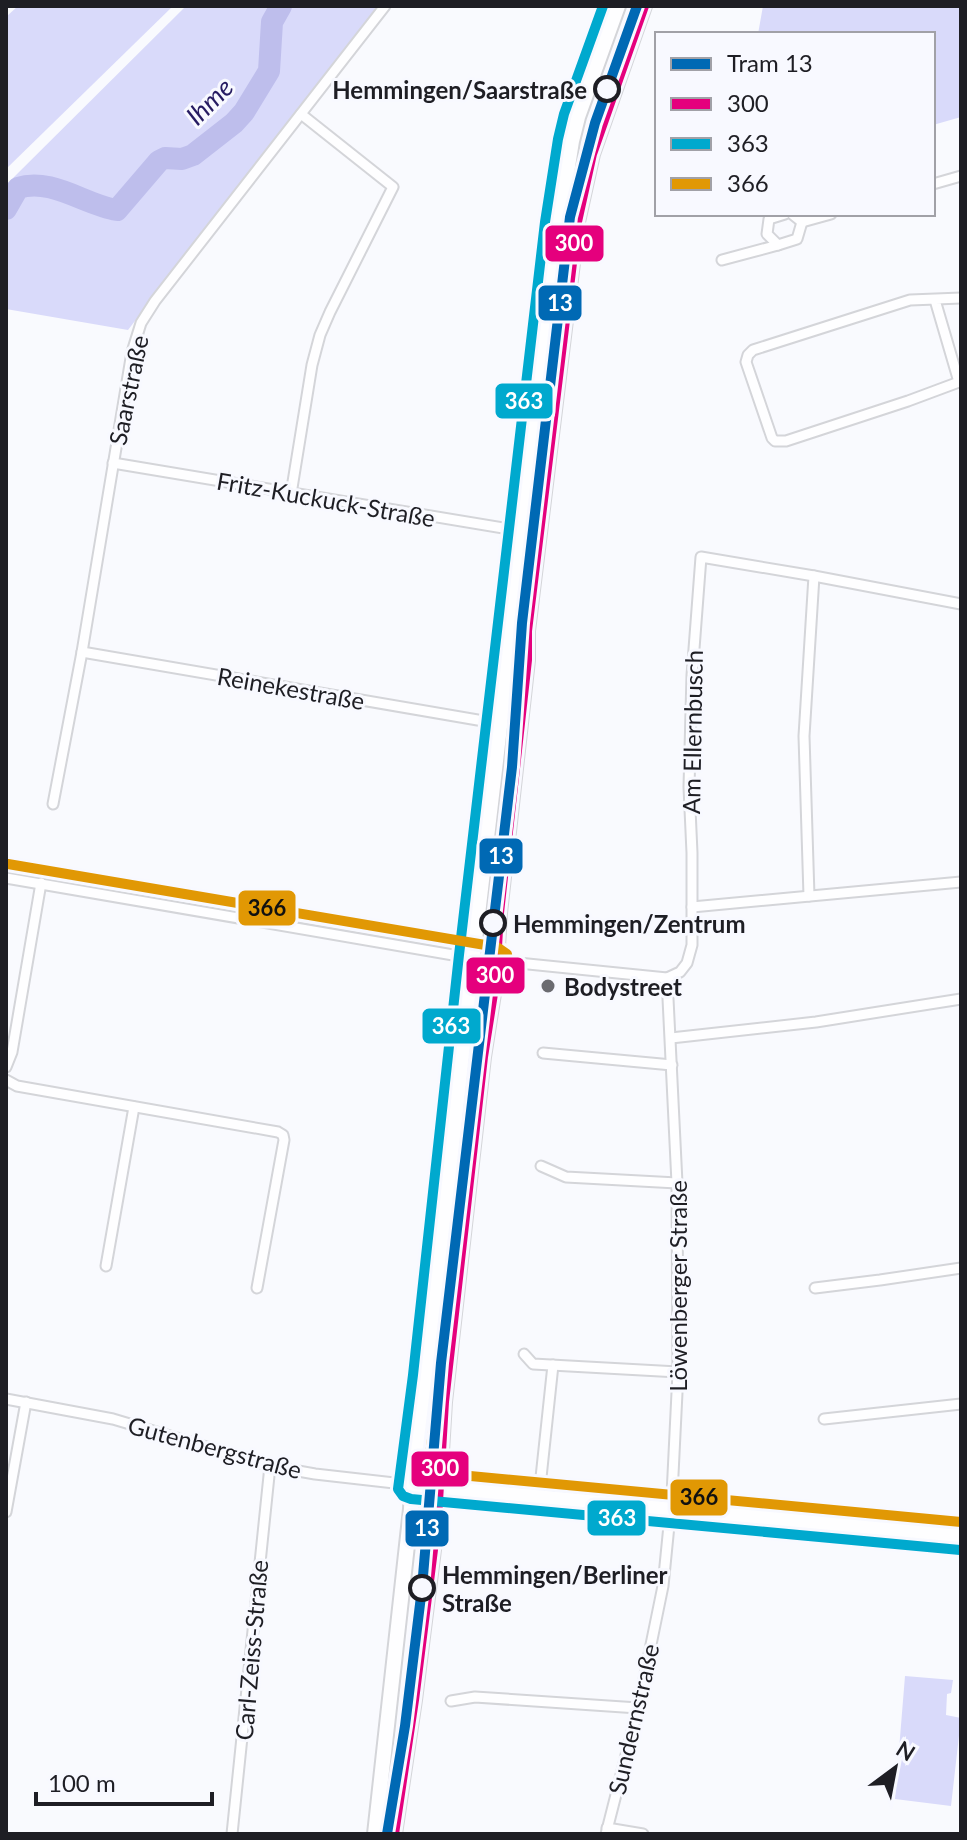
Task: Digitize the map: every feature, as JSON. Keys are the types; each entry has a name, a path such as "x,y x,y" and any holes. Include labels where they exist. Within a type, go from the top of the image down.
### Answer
{"street":[{"name":"Saarstraße","path":"53,804 132,352 147,311 385,6"},
{"path":"375,1834 411,1509 425,1486 444,1402 483,1057 495,981 483,959 501,724 554,261 572,141 618,6"},
{"path":"394,1834 437,1518 425,1486 451,1164 527,660 527,631 577,222 592,154 644,6"},
{"path":"291,494 312,365 320,335 393,187 301,114"},
{"path":"935,183 961,176"},
{"path":"778,245 767,234 767,227 769,219 779,216"},
{"path":"794,216 802,222"},
{"path":"802,222 824,216"},
{"path":"722,260 797,239 802,222"},
{"path":"935,300 959,382 786,441 772,438 746,362 753,350 910,300 961,298"},
{"name":"Fritz-Kuckuck-Straße","path":"113,463 539,534"},
{"name":"Am Ellernbusch","path":"667,978 680,972 687,963 692,945 689,787 692,675 701,557 814,576"},
{"path":"809,896 804,736 814,576 961,604"},
{"name":"Reinekestraße","path":"82,652 501,724"},
{"path":"6,878 483,959 667,978"},
{"path":"692,907 961,882"},
{"path":"6,1067 12,1052 41,883"},
{"name":"Löwenberger Straße","path":"667,978 677,1183 678,1372 670,1508"},
{"path":"671,1038 816,1022 961,999"},
{"path":"543,1053 672,1065"},
{"path":"6,1080 17,1086 283,1135 257,1288"},
{"path":"106,1266 134,1107"},
{"path":"541,1166 566,1177 677,1183"},
{"path":"815,1288 961,1268"},
{"path":"524,1354 533,1364 678,1372"},
{"path":"539,1496 553,1365"},
{"name":"Gutenbergstraße","path":"6,1399 113,1419 270,1466 425,1486"},
{"path":"6,1512 26,1402"},
{"path":"824,1419 961,1404"},
{"name":"Carl-Zeiss-Straße","path":"232,1834 270,1466"},
{"path":"425,1486 961,1536"},
{"name":"Sundernstraße","path":"606,1831 638,1708 663,1586 670,1508"},
{"path":"451,1701 475,1697 638,1708"},
{"path":"606,1831 643,1834"}],"shaded area":[{"path":"18,6 173,6 6,169 6,17"},
{"path":"186,6 378,6 128,330 6,309 6,185"},
{"path":"763,6 961,6 961,117 935,124 935,32 758,32"},
{"path":"905,1676 953,1680 951,1693 947,1694 946,1715 961,1718 951,1806 895,1799"}],"waterway":[{"name":"Ihme","path":"6,209 18,188 43,186 117,210 159,161 193,155 244,112 269,71 272,22 281,6"}],"tram line":[{"name":"13","path":"387,1834 405,1726 422,1588 441,1363 512,767 522,623 570,217 595,123 637,6"}],"transit line":[{"name":"363","path":"603,6 564,114 545,222 398,1489 403,1496 411,1499 960,1550"},
{"name":"300","path":"394,1834 437,1518 444,1402 483,1057 495,981 499,913 527,660 527,631 577,222 592,154 644,6"},
{"name":"366","path":"8,864 497,947 507,954 509,971"},
{"name":"366","path":"487,958 428,1472 961,1522"}],"place":[{"name":"Hemmingen/Saarstraße","path":"607,89"},
{"name":"Hemmingen/Zentrum","path":"493,923"},
{"name":"Bodystreet","path":"548,986"},
{"name":"Hemmingen/Berliner Straße","path":"422,1588"}]}
